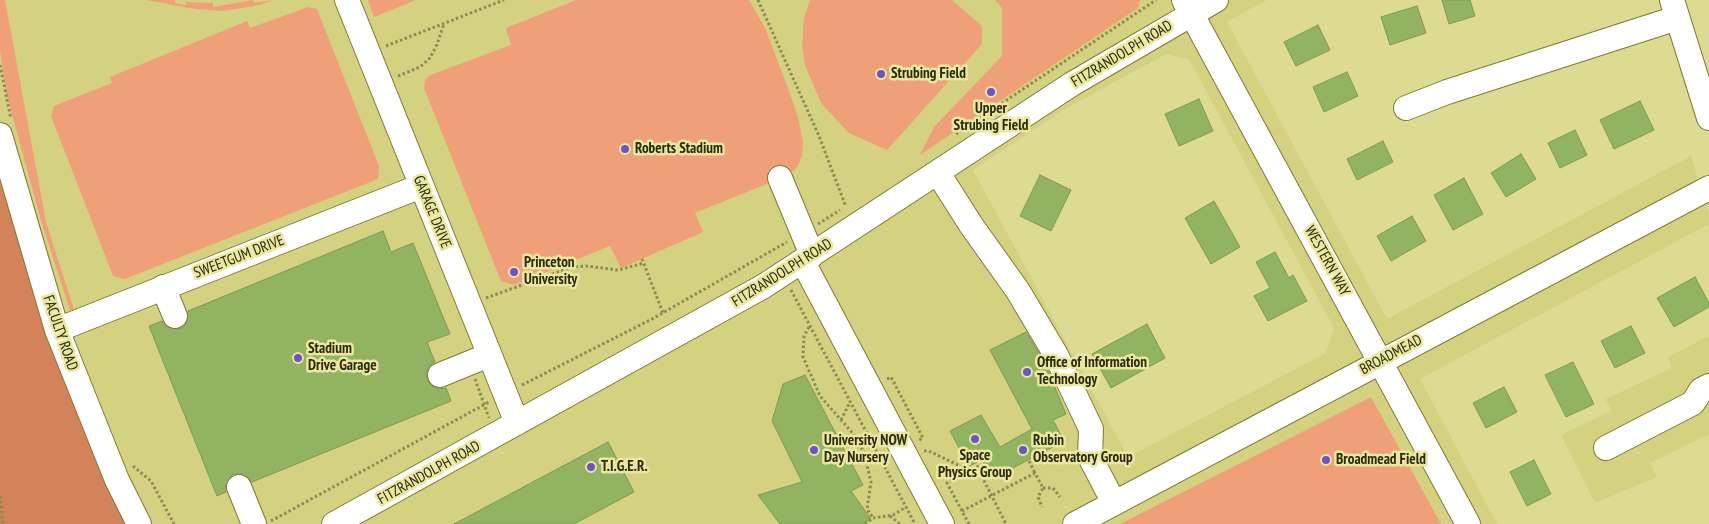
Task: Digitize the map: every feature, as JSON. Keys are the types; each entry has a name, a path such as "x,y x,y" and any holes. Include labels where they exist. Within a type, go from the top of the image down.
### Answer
{"street":[{"name":"GARAGE DRIVE","path":"347,0 382,51 421,186 517,423"},
{"name":"FITZRANDOLPH ROAD","path":"334,524 722,310 808,259 1072,84 1179,5 1216,0"},
{"name":"WESTERN WAY","path":"1179,5 1381,361 1468,524"},
{"path":"1406,108 1675,9 1709,118"},
{"name":"FACULTY ROAD","path":"0,135 57,330 117,480 138,524"},
{"path":"938,173 971,225 1018,291 1056,355 1091,429 1090,457 1114,503"},
{"path":"780,178 802,233 808,259 942,524"},
{"name":"SWEETGUM DRIVE","path":"57,330 421,186"},
{"name":"BROADMEAD","path":"1075,524 1709,188"},
{"path":"163,287 175,316"},
{"path":"440,375 489,355"},
{"path":"1606,448 1693,403 1701,390 1709,386"},
{"path":"239,487 254,524"}],"path":[{"path":"382,51 504,0"},
{"path":"758,0 819,136 846,207"},
{"path":"950,138 1156,0 1179,5"},
{"path":"398,76 420,68 429,60 444,24"},
{"path":"396,69 401,83"},
{"path":"266,524 505,394 663,313 854,203"},
{"path":"642,259 663,313"},
{"path":"481,290 483,299 572,267 586,266 618,270 644,263"},
{"path":"790,288 915,524"},
{"path":"810,327 804,336 803,357 820,396 856,437 864,454 871,482 867,509 873,518"},
{"path":"841,420 850,402"},
{"path":"916,451 929,451 970,471"},
{"path":"1029,461 1043,488"},
{"path":"970,524 947,483 979,466 1006,524"},
{"path":"962,510 1035,473"},
{"path":"1043,488 1053,488 1060,497"},
{"path":"1042,507 1038,497 1043,488"},
{"path":"0,496 3,524"},
{"path":"865,524 873,518 890,516 906,507"},
{"path":"890,516 900,524"}],"shaded area":[{"name":"Princeton University","path":"0,0 1267,0 1227,22 1387,319 1691,156 1709,215 1709,224 1420,379 1497,524 0,524","holes":["1166,54 1189,59 1334,328 1326,353 1128,457 973,170 1067,108"]},
{"path":"0,0 5,0 46,222 74,310 70,310 40,217 6,92 0,50"},
{"path":"146,0 175,0 175,3 185,5 186,2 213,3 213,7 253,0 254,3 273,0 260,5 223,11 195,9"},
{"path":"368,0 416,0 374,17"},
{"name":"Roberts Stadium","path":"576,0 749,0 765,28 798,117 803,142 802,156 797,167 789,175 695,213 703,232 621,268 610,246 514,285 501,281 424,88 425,80 430,75 511,45 506,28"},
{"name":"Strubing Field","path":"810,0 952,0 982,26 982,44 887,150 849,133 821,103 805,65 802,45 804,18"},
{"name":"Upper Strubing Field","path":"995,0 1140,0 1138,8 920,155 934,127 1002,56 1002,8"},
{"path":"308,7 317,9 379,166 378,179 125,279 113,276 51,116 54,106 112,83 110,77 247,21 250,28"},
{"path":"0,175 129,524 0,524"},
{"path":"1709,336 1709,434 1650,463 1657,477 1595,503 1561,435 1611,411 1606,399 1672,368 1668,357"},
{"name":"Broadmead Field","path":"1371,397 1441,524 1120,524"}],"building":[{"path":"1442,0 1470,0 1475,16 1449,24"},
{"path":"1417,6 1426,33 1390,45 1381,17"},
{"path":"1318,25 1330,50 1296,66 1284,42"},
{"path":"1347,72 1358,96 1324,112 1313,87"},
{"path":"1199,99 1213,131 1179,146 1165,114"},
{"path":"1640,101 1654,130 1614,149 1600,120"},
{"path":"1575,130 1587,155 1560,168 1548,143"},
{"path":"1383,141 1393,162 1357,180 1347,159"},
{"path":"1521,154 1536,179 1506,197 1491,173"},
{"path":"1040,175 1071,190 1051,231 1020,216"},
{"path":"1464,178 1483,214 1453,230 1434,195"},
{"path":"1214,201 1240,247 1211,264 1185,218"},
{"path":"1412,216 1426,241 1391,261 1377,236"},
{"name":"Stadium Drive Garage","path":"383,231 391,252 413,243 450,334 427,342 435,362 429,366 426,374 432,386 439,389 446,388 451,401 252,482 241,474 233,474 226,485 226,492 217,496 149,326 162,321 167,327 180,329 186,324 188,311"},
{"path":"1275,252 1289,278 1293,275 1307,301 1268,321 1254,296 1270,288 1256,262"},
{"path":"1695,277 1709,303 1709,307 1674,327 1657,298"},
{"path":"1147,324 1165,358 1111,388 1092,354"},
{"path":"1631,326 1645,353 1615,368 1601,341"},
{"path":"1026,332 1044,361 1066,414 1053,420 1064,441 992,479 982,460 969,466 950,431 981,415 1000,447 1032,429 990,350"},
{"path":"1573,362 1594,404 1566,417 1545,375"},
{"name":"University NOW Day Nursery","path":"805,375 863,485 851,491 871,519 862,524 780,524 758,495 802,482 772,421 783,384"},
{"path":"1504,387 1517,412 1486,428 1473,403"},
{"name":"T.I.G.E.R.","path":"608,442 634,492 574,524 454,524"},
{"path":"1534,460 1551,494 1527,506 1510,472"}],"place":[{"name":"Strubing Field","path":"881,74"},
{"name":"Upper Strubing Field","path":"991,92"},
{"name":"Roberts Stadium","path":"625,149"},
{"name":"Princeton University","path":"514,272"},
{"name":"Stadium Drive Garage","path":"298,358"},
{"name":"Office of Information Technology","path":"1027,372"},
{"name":"Space Physics Group","path":"975,439"},
{"name":"University NOW Day Nursery","path":"814,450"},
{"name":"Rubin Observatory Group","path":"1023,450"},
{"name":"Broadmead Field","path":"1326,460"},
{"name":"T.I.G.E.R.","path":"591,467"}]}
